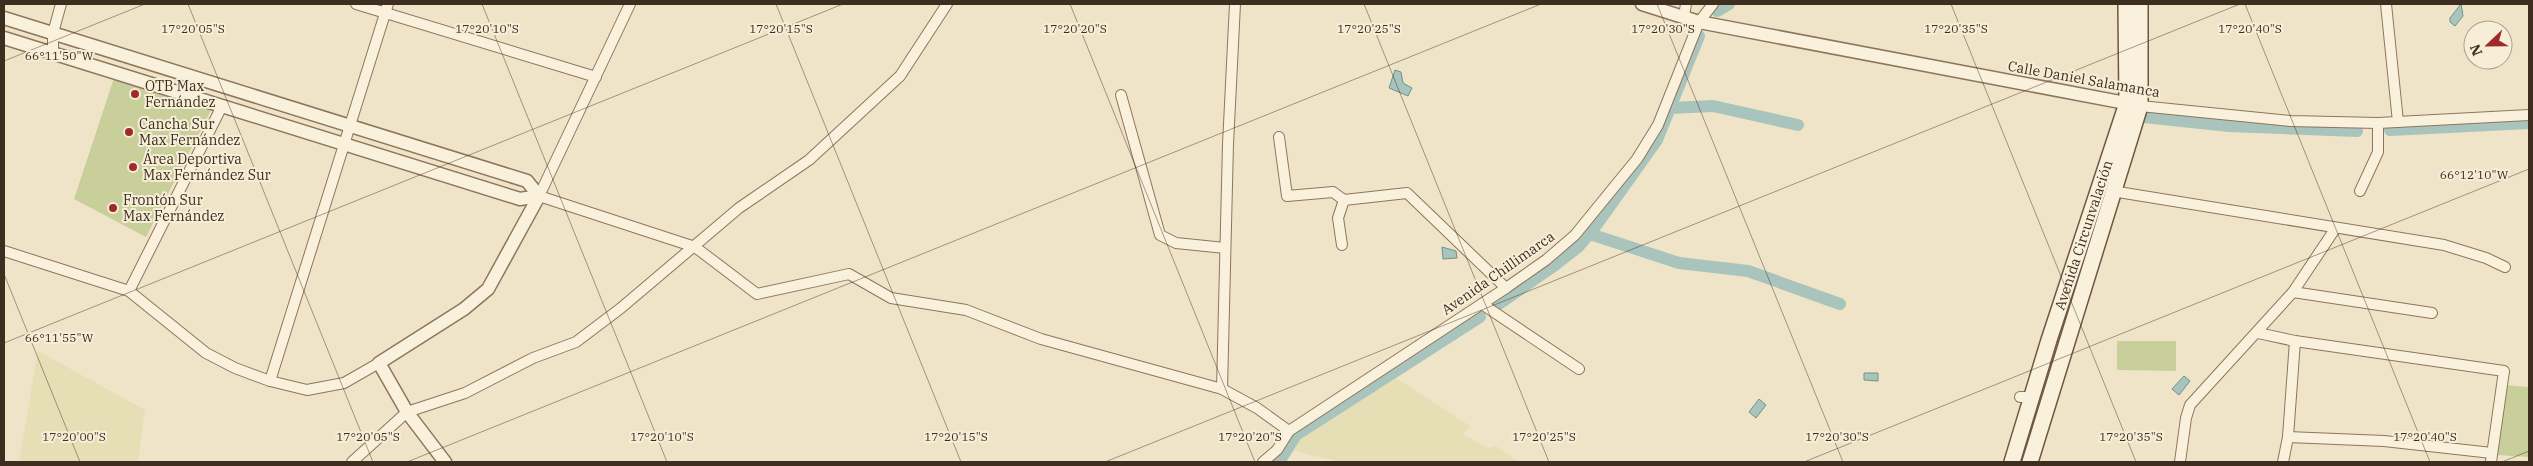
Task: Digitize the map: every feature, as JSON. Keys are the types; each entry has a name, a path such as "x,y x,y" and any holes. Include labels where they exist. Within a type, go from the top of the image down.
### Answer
{"main road":[{"name":"Avenida Circunvalación","path":"2012,462 2026,397 2134,104 2126,4"},
{"name":"Avenida Circunvalación","path":"2030,462 2112,192 2134,104 2140,4"}],"street":[{"path":"53,53 53,33 61,4"},
{"path":"356,4 387,8 596,77"},
{"path":"4,251 129,291 206,353 235,368 270,381 307,390 344,383 464,309 488,289 540,196 630,4"},
{"path":"352,462 407,412 465,392 533,358 576,342 621,308 739,208 809,160 900,76 935,26 947,4"},
{"path":"1222,388 1225,248 1235,4"},
{"name":"Calle Daniel Salamanca","path":"1642,4 1685,10 1699,22 2134,104 2290,121 2378,123 2529,115"},
{"name":"Avenida Chillimarca","path":"1263,462 1277,450 1289,431 1506,288 1546,260 1575,235 1637,159 1658,125 1699,22 1713,4"},
{"path":"2386,4 2398,122"},
{"path":"270,381 387,8"},
{"path":"4,18 527,182 540,196"},
{"path":"4,38 346,143 520,199 540,196 694,247 757,294 849,274 891,298 966,310 1041,339 1222,388 1257,408 1289,431"},
{"path":"1121,95 1160,235 1176,243 1225,248"},
{"path":"129,291 222,106"},
{"path":"2360,191 2378,152 2378,123"},
{"path":"1278,137 1287,196 1333,192 1344,200 1407,193 1506,288"},
{"path":"2112,192 2444,245 2486,258 2505,267"},
{"path":"1342,245 1338,218 1344,200"},
{"path":"2180,462 2186,418 2190,405 2294,292 2335,229"},
{"path":"2294,292 2432,313"},
{"path":"1482,304 1579,369"},
{"path":"2258,333 2295,341 2504,371 2491,458 2384,441 2288,437"},
{"path":"2283,462 2288,437 2295,341"},
{"path":"379,363 407,412 445,462"}],"shaded area":[{"path":"38,351 145,410 138,462 19,462"},
{"path":"1396,378 1470,426 1463,434 1487,448 1496,446 1518,462 1341,462 1294,451 1300,439"}],"green space":[{"name":"Área Deportiva Max Fernández Sur","path":"114,78 212,108 146,237 74,199"},
{"path":"2117,341 2176,341 2176,371 2117,370"},
{"path":"2504,385 2529,387 2529,457 2496,455"}],"water":[{"path":"2461,4 2463,16 2455,26 2450,22 2450,18"},
{"path":"1395,70 1401,72 1403,83 1412,88 1408,96 1389,88"},
{"path":"1442,247 1456,251 1457,258 1443,259"},
{"path":"1864,373 1878,373 1878,381 1864,380"},
{"path":"2184,376 2190,381 2179,395 2172,389"},
{"path":"1759,399 1766,405 1756,418 1749,412"}],"waterway":[{"path":"1717,11 1729,4"},
{"path":"1493,308 1578,247 1595,227 1657,140 1699,36"},
{"path":"1671,108 1713,106 1798,125"},
{"path":"2144,117 2229,126 2357,131"},
{"path":"2390,130 2529,123"},
{"path":"1590,234 1679,263 1748,271 1840,304"},
{"path":"1279,462 1296,435 1480,317"}],"place":[{"name":"OTB Max Fernández","path":"135,94"},
{"name":"Cancha Sur Max Fernández","path":"129,132"},
{"name":"Área Deportiva Max Fernández Sur","path":"133,167"},
{"name":"Frontón Sur Max Fernández","path":"113,208"}]}
